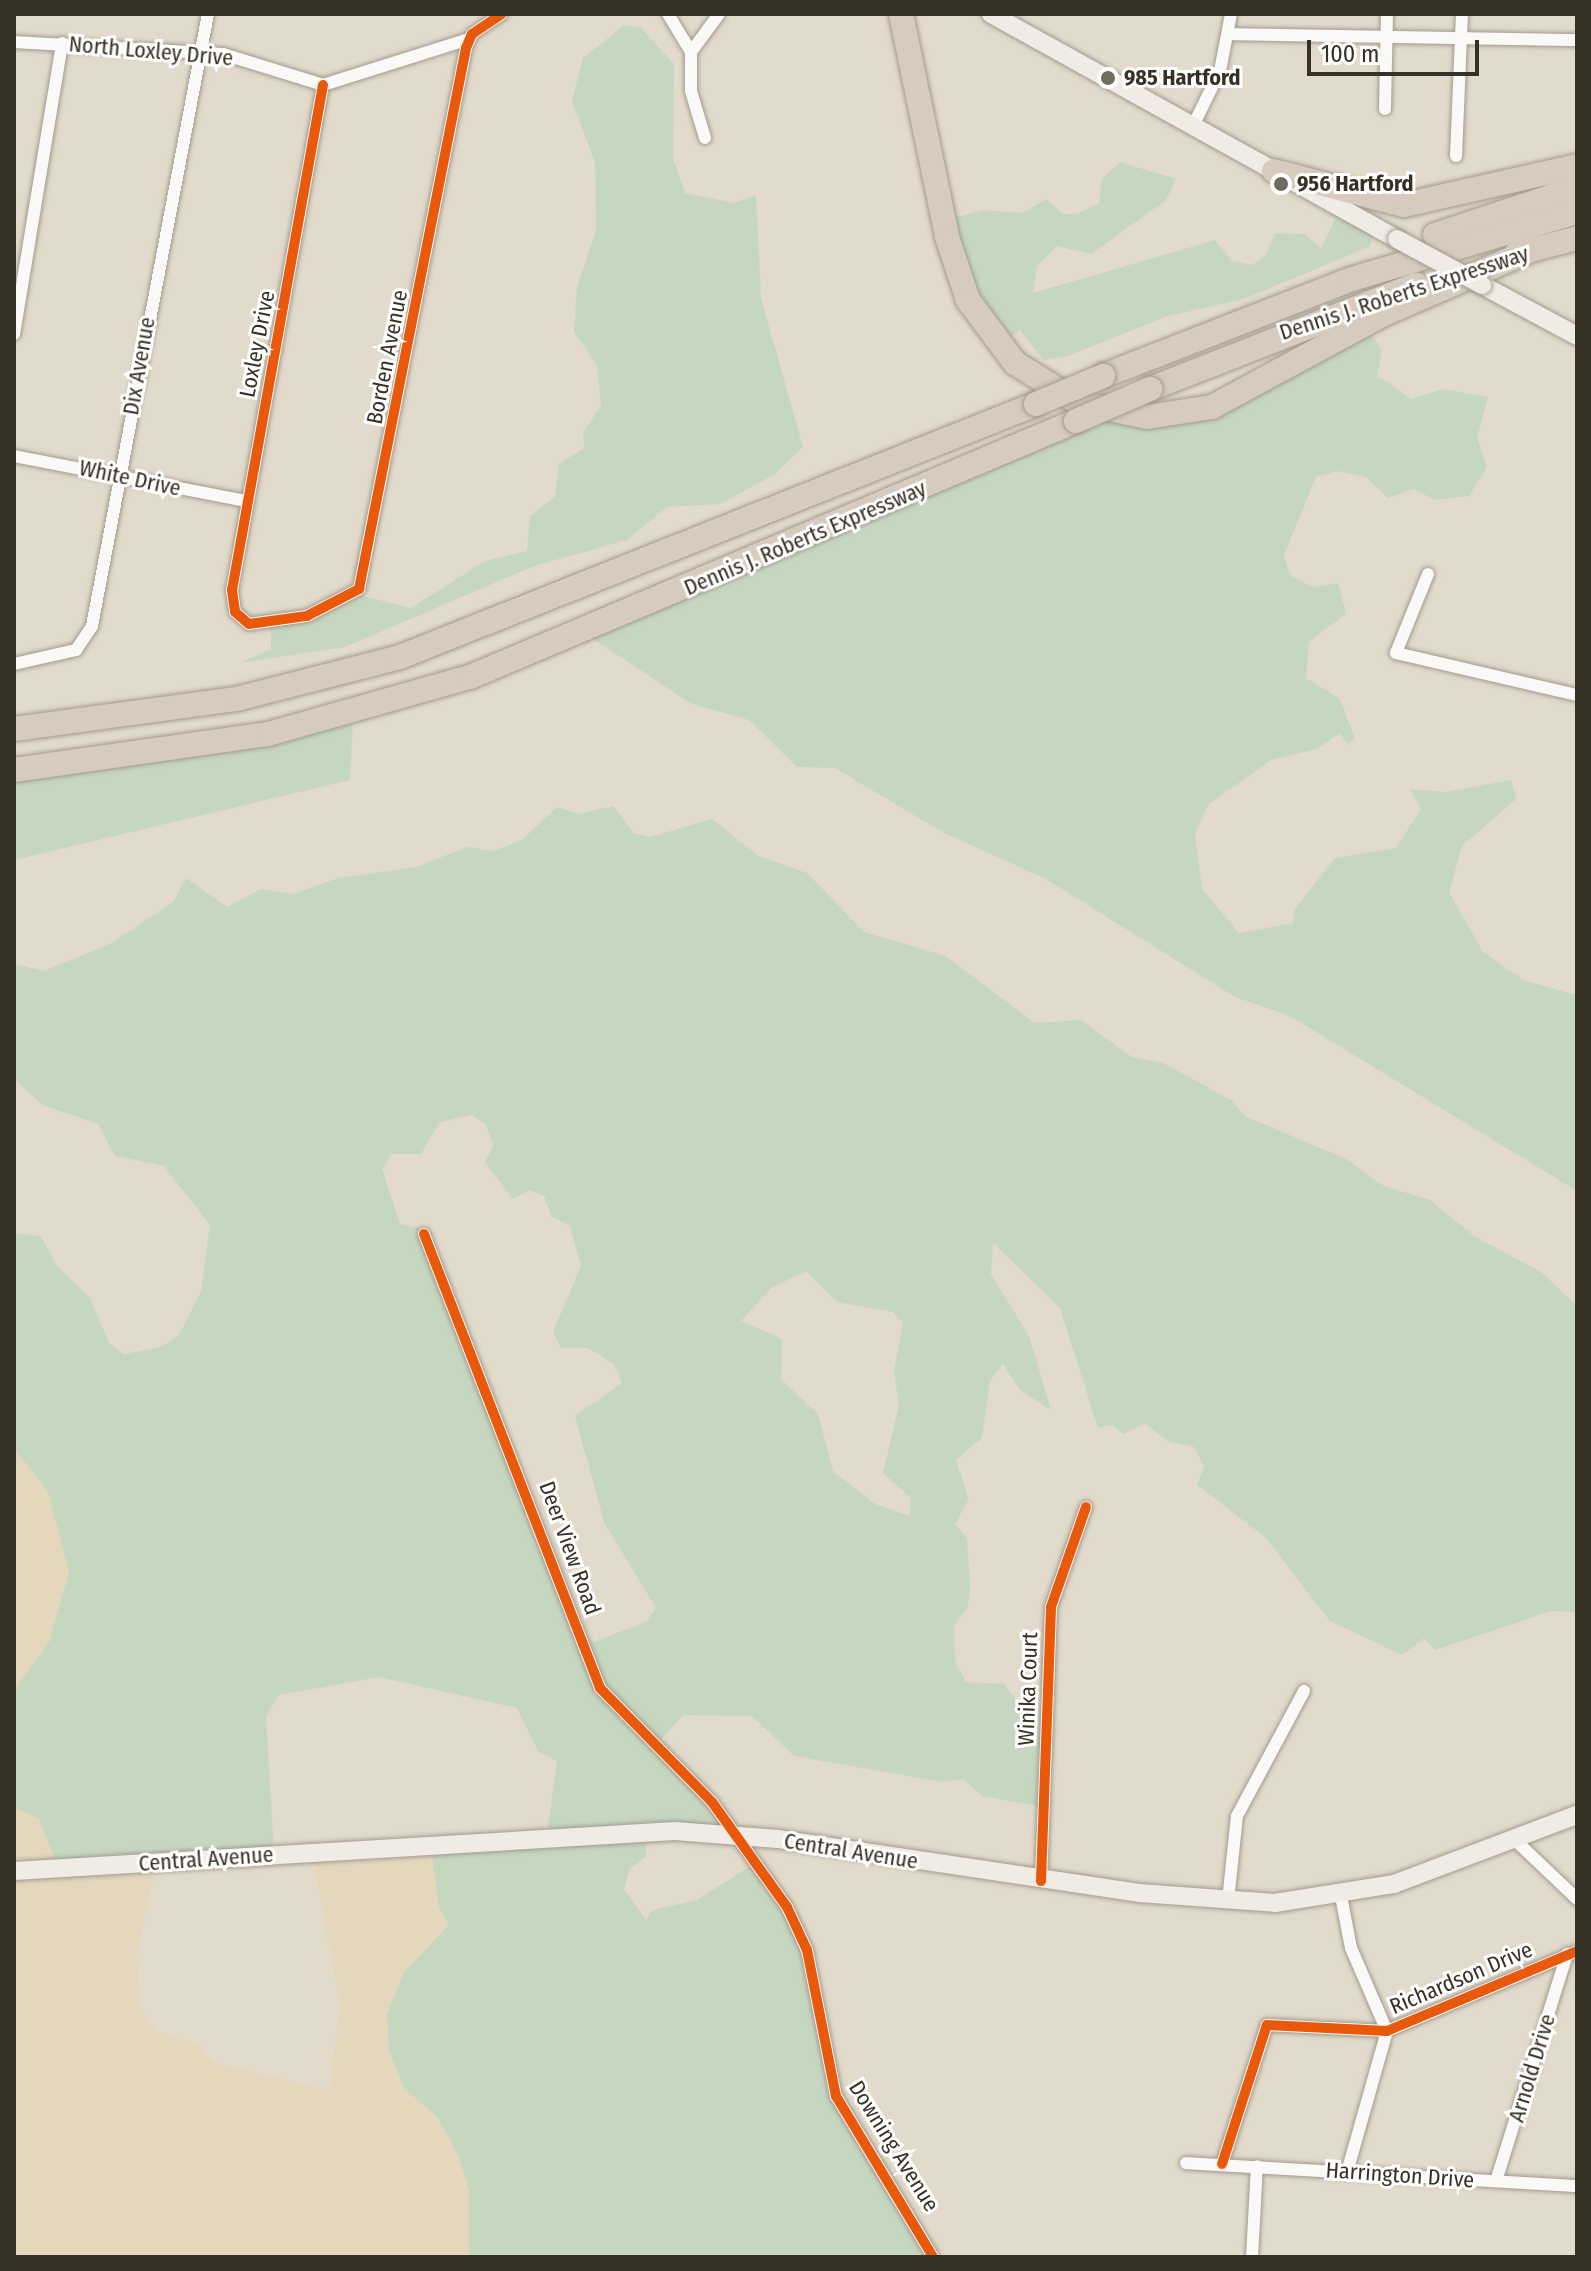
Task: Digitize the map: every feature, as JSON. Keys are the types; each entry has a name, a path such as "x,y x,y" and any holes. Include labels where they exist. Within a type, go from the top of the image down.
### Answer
{"highway":[{"path":"901,14 951,252 973,310 1026,373 1093,408 1164,416 1226,402 1384,314 1529,251"},
{"path":"912,64 917,14"},
{"path":"1274,171 1404,205 1577,166"},
{"path":"1312,293 1433,236 1577,188"},
{"name":"Dennis J. Roberts Expressway","path":"14,729 224,702 400,657 1312,293 1577,212"},
{"name":"Dennis J. Roberts Expressway","path":"14,770 268,734 470,677 1329,315 1577,238"}],"main road":[{"path":"991,14 1016,20 1193,126 1577,336"},
{"name":"Central Avenue","path":"14,1871 631,1830 740,1836 1041,1881 1228,1901 1341,1896 1515,1840 1577,1815"}],"street":[{"name":"Dix Avenue","path":"14,664 83,645 208,14"},
{"path":"323,85 469,39 502,14"},
{"path":"668,14 691,52 691,91 705,138"},
{"path":"691,52 719,14"},
{"path":"1193,126 1220,71 1231,14"},
{"path":"1385,109 1387,14"},
{"path":"1456,156 1462,14"},
{"path":"1228,34 1387,40 1577,40"},
{"name":"Borden Avenue","path":"235,612 249,624 265,624 339,605 359,589 469,39"},
{"name":"North Loxley Drive","path":"14,42 243,58 323,85"},
{"path":"14,334 62,43"},
{"name":"Loxley Drive","path":"235,612 245,501 323,85"},
{"name":"White Drive","path":"14,456 245,501"},
{"path":"1428,574 1396,653 1577,695"},
{"name":"Deer View Road","path":"424,1234 600,1688 740,1836"},
{"name":"Winika Court","path":"1041,1881 1053,1590 1086,1507"},
{"path":"1228,1901 1237,1816 1304,1691"},
{"name":"Downing Avenue","path":"740,1836 807,1950 836,2096 933,2257"},
{"path":"1515,1840 1577,1899"},
{"path":"1341,1896 1351,1948 1387,2031 1347,2172"},
{"name":"Richardson Drive","path":"1222,2164 1267,2025 1387,2031 1572,1952"},
{"name":"Arnold Drive","path":"1496,2181 1572,1952"},
{"name":"Harrington Drive","path":"1186,2163 1577,2186"},
{"path":"1252,2257 1257,2166"}],"shaded area":[{"path":"14,1448 48,1492 69,1572 49,1642 14,1690"},
{"path":"14,1807 156,1862 137,1955 139,2004 156,2031 199,2045 213,2063 330,2090 340,2004 312,1852 430,1843 439,1907 449,1925 398,1986 387,2013 389,2050 404,2088 438,2118 458,2155 469,2190 469,2257 14,2257"}],"green space":[{"path":"624,25 641,28 674,64 673,159 685,193 735,203 756,195 761,298 803,447 775,474 721,504 667,507 627,540 534,566 345,647 240,663 271,649 271,622 355,594 411,608 485,561 527,551 530,516 555,497 559,464 584,448 583,432 601,406 597,365 574,332 577,287 596,230 595,162 572,102 583,58"},
{"path":"1120,162 1176,179 1166,200 1091,254 1057,246 1037,266 1033,293 1215,240 1232,261 1252,265 1266,255 1275,233 1304,234 1321,248 1339,211 1377,231 1369,247 1241,300 1168,316 1065,357 1044,360 1020,330 999,346 945,220 983,210 1023,213 1046,199 1063,214 1077,214 1099,203 1102,179"},
{"path":"1367,327 1382,351 1377,375 1411,399 1442,389 1488,397 1477,438 1487,467 1469,496 1435,500 1414,489 1388,498 1366,477 1337,471 1316,477 1284,555 1290,575 1312,587 1338,583 1346,614 1309,642 1306,678 1339,698 1355,738 1348,745 1340,733 1317,749 1271,760 1208,805 1195,834 1202,889 1239,933 1293,923 1294,910 1335,858 1396,848 1421,809 1410,789 1446,792 1511,780 1516,799 1462,846 1449,892 1483,952 1525,981 1577,995 1577,1191 1290,1016 1235,997 1046,879 942,832 835,768 797,767 749,720 692,704 590,637 1099,415 1160,421"},
{"path":"353,719 350,780 14,860 14,771"},
{"path":"613,806 634,833 650,837 712,819 759,856 807,873 864,932 946,956 1035,1023 1081,1020 1132,1057 1163,1063 1231,1100 1245,1116 1346,1159 1384,1186 1430,1200 1474,1236 1541,1272 1577,1306 1577,1612 1551,1611 1435,1650 1424,1638 1402,1655 1330,1621 1265,1537 1197,1485 1204,1466 1194,1447 1167,1441 1145,1423 1124,1434 1113,1425 1098,1428 1060,1308 993,1243 991,1274 1029,1336 1051,1410 1020,1390 1003,1364 990,1381 982,1438 956,1460 969,1499 955,1524 967,1538 970,1586 968,1607 954,1626 955,1661 966,1682 1004,1684 1023,1709 1047,1709 1043,1807 982,1796 963,1779 942,1782 794,1756 752,1716 683,1715 658,1743 734,1826 647,1830 646,1856 629,1870 624,1889 646,1920 653,1910 697,1900 758,1861 803,1936 830,2078 934,2257 469,2257 469,2190 458,2155 438,2118 404,2088 389,2050 387,2013 405,1971 449,1925 439,1907 430,1843 547,1834 557,1761 538,1751 517,1708 379,1677 279,1695 266,1716 274,1853 58,1867 39,1819 14,1807 14,1690 49,1642 69,1572 48,1492 14,1448 14,1233 41,1236 57,1266 90,1298 109,1343 124,1354 161,1347 179,1335 201,1291 210,1225 164,1166 115,1156 98,1124 43,1105 14,1079 14,964 44,971 110,944 173,902 186,878 227,907 261,889 293,894 338,878 416,867 467,847 495,851 523,839 557,807 579,814","holes":["472,1115 486,1124 493,1146 485,1162 513,1199 530,1190 544,1196 551,1216 570,1226 581,1266 553,1332 561,1348 588,1348 614,1364 622,1383 575,1416 604,1522 656,1608 646,1622 588,1644 428,1241 421,1228 400,1224 382,1169 392,1154 421,1154 440,1122","806,1271 837,1302 893,1312 903,1323 894,1371 899,1404 883,1473 911,1498 910,1516 875,1504 833,1471 818,1414 781,1379 782,1339 741,1321 771,1288"]}],"cycle path":[{"path":"323,85 232,590 235,612 249,624 307,616 359,589 466,48 472,34 502,14"},
{"path":"424,1234 600,1688 712,1802 787,1907 807,1950 836,2096 933,2257"},
{"path":"1041,1881 1051,1607 1086,1507"},
{"path":"1222,2164 1267,2025 1387,2031 1577,1951"}],"place":[{"name":"985 Hartford","path":"1108,78"},
{"name":"956 Hartford","path":"1281,184"}]}
